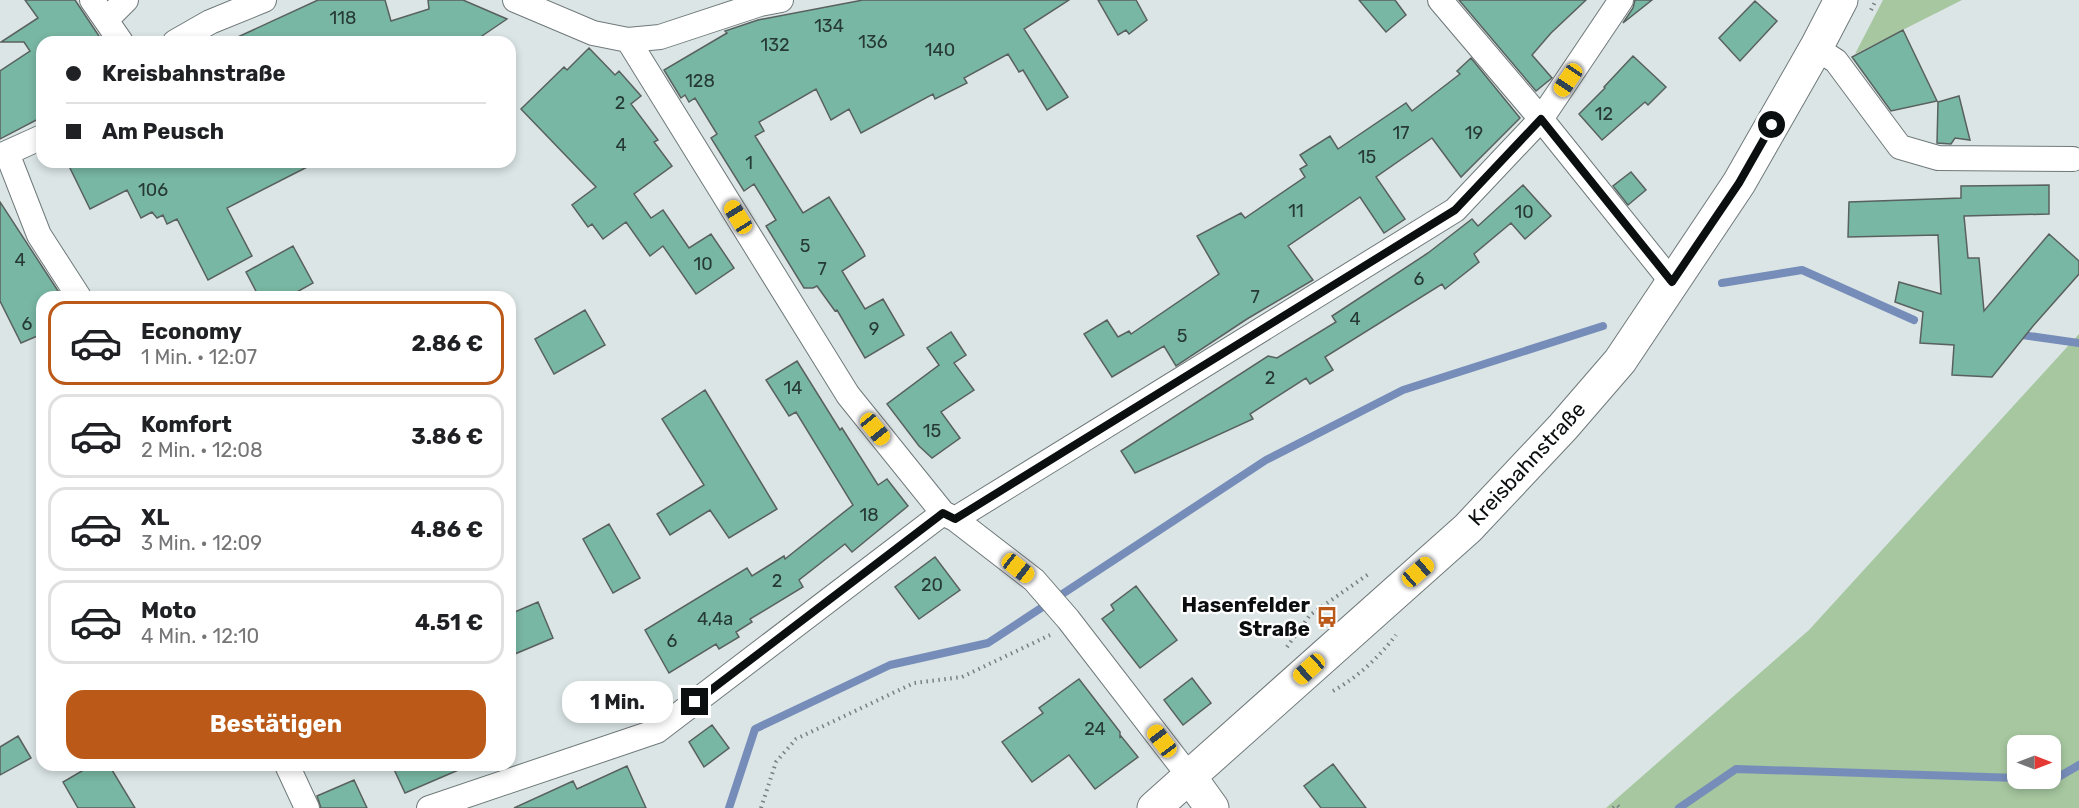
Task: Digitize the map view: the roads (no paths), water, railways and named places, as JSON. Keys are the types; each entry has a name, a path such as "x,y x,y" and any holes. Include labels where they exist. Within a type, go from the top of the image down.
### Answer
{"street":[{"path":"92,0 117,36"},
{"path":"106,20 126,3 126,0"},
{"path":"186,36 210,22 264,0"},
{"path":"515,0 593,33 628,40 660,37 760,4 782,0"},
{"path":"1440,0 1541,119 1672,282"},
{"path":"429,808 657,731 949,516 1455,210 1541,119 1621,0"},
{"name":"Kreisbahnstraße","path":"1155,808 1468,528 1563,427 1620,361 1739,183 1841,0"},
{"path":"628,40 848,395 949,516 1034,580 1068,619 1212,808"},
{"path":"1816,48 1836,61 1900,147 1938,158 2073,159"},
{"path":"36,140 4,154 39,235 75,291"},
{"path":"291,771 307,808"}],"waterway":[{"path":"1722,283 1802,270 1914,320"},
{"path":"729,808 755,729 890,665 988,643 1266,460 1403,390 1603,326"},
{"path":"2015,334 2079,343"},
{"path":"2061,776 2079,765"},
{"path":"1679,808 1736,769 2007,778"}],"place":[{"name":"Hasenfelder Straße","path":"1327,617"}]}
